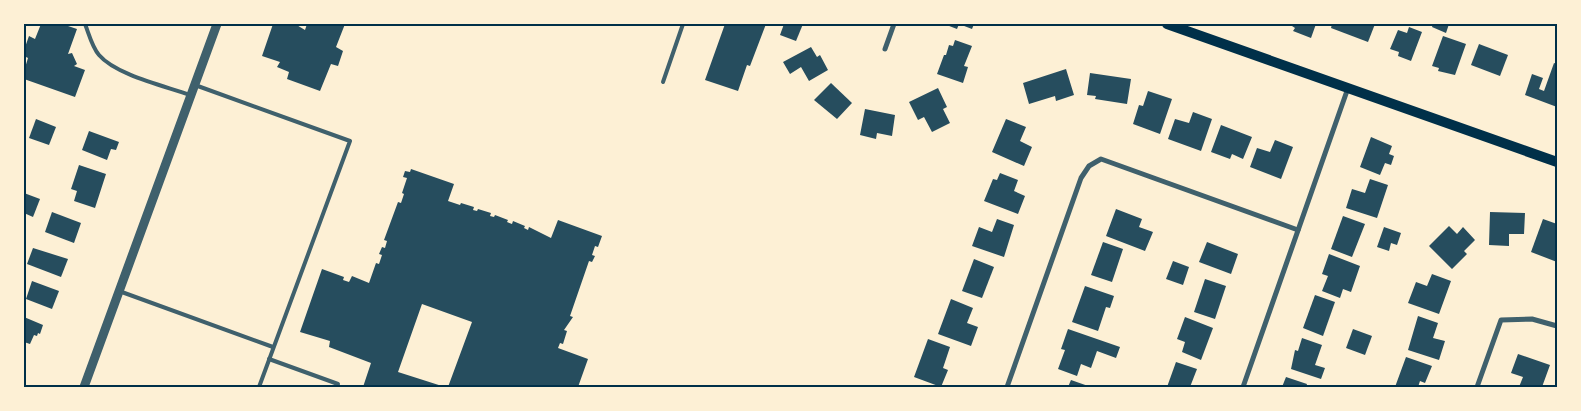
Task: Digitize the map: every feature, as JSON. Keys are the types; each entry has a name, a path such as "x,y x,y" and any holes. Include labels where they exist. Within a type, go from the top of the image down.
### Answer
{"main road":[{"path":"1167,24 1557,162"}],"street":[{"path":"84,387 217,24"},
{"path":"885,49 894,24"},
{"path":"1243,387 1349,88"},
{"path":"1007,387 1081,178 1089,166 1101,159 1111,161 1298,230"},
{"path":"1477,387 1501,320 1532,319 1557,326"}],"lane":[{"path":"85,24 92,44 105,61 132,74 190,95"},
{"path":"663,82 683,24"},
{"path":"194,84 350,141 259,387"},
{"path":"119,290 273,347"},
{"path":"269,359 338,384 337,387"}],"building":[{"path":"41,24 62,24 77,29 68,54 72,53 77,64 74,66 85,70 75,97 24,79 28,58 24,56 24,50 29,36 35,39"},
{"path":"273,24 283,26 283,24 295,24 305,30 307,24 345,24 336,47 343,51 338,66 331,64 320,91 287,79 289,72 277,67 280,62 262,56"},
{"path":"725,24 766,24 750,66 747,65 738,91 705,80"},
{"path":"784,24 803,24 796,41 780,35"},
{"path":"944,24 959,24 957,29"},
{"path":"959,24 974,24 972,29"},
{"path":"1289,24 1316,24 1311,38 1293,31 1295,28"},
{"path":"1332,24 1375,24 1368,42 1331,28"},
{"path":"1433,24 1449,24 1446,33 1432,27"},
{"path":"1409,27 1422,32 1411,61 1398,56 1399,52 1390,49 1398,30 1407,33"},
{"path":"1443,36 1466,44 1455,75 1438,71 1439,68 1432,66"},
{"path":"955,40 972,46 964,66 968,67 963,83 937,74 949,45 953,46"},
{"path":"1479,44 1508,55 1500,76 1471,65"},
{"path":"811,47 817,57 820,55 828,70 809,81 801,67 790,74 783,62"},
{"path":"1554,63 1557,64 1557,107 1525,95 1532,74 1543,78 1539,89 1544,91"},
{"path":"1066,69 1074,95 1056,101 1055,96 1029,104 1023,83"},
{"path":"1090,73 1131,79 1127,104 1095,99 1096,96 1087,95"},
{"path":"831,83 852,103 837,119 814,100"},
{"path":"938,88 947,107 943,109 950,123 932,132 924,117 918,120 909,102"},
{"path":"1148,91 1172,99 1160,134 1133,124 1139,105 1143,106"},
{"path":"865,109 895,115 892,136 877,133 876,139 860,135"},
{"path":"1193,112 1212,119 1201,151 1168,139 1175,119 1189,123"},
{"path":"36,119 56,127 49,145 29,138"},
{"path":"1006,119 1026,127 1020,141 1032,147 1024,166 992,152"},
{"path":"1221,125 1252,137 1243,159 1232,154 1230,159 1211,152"},
{"path":"89,131 119,142 116,150 111,149 107,160 82,150"},
{"path":"1371,137 1392,146 1389,154 1394,156 1391,165 1385,163 1380,175 1360,167"},
{"path":"1275,140 1293,147 1281,179 1250,167 1257,148 1270,152"},
{"path":"79,165 106,174 95,208 74,201 77,191 71,189"},
{"path":"411,169 454,184 448,201 474,207 473,210 477,211 478,209 491,213 490,216 494,217 495,215 508,220 507,222 512,224 513,221 525,226 524,228 528,230 529,227 551,238 558,220 602,236 598,247 595,246 592,255 595,256 592,262 589,261 570,316 573,317 564,330 567,331 563,344 560,343 558,348 588,359 578,387 448,387 472,322 422,304 398,372 445,387 363,387 371,363 329,347 330,341 300,332 322,269 344,277 343,280 349,282 352,276 369,283 376,263 379,264 382,255 379,254 382,247 385,248 387,241 384,240 398,202 401,203 404,194 402,193 407,178 403,177 405,171 410,172"},
{"path":"1000,173 1018,180 1014,191 1025,196 1018,214 984,201 993,179 997,180"},
{"path":"1370,179 1388,185 1377,218 1346,208 1352,189 1365,193"},
{"path":"24,193 40,199 33,217 24,213"},
{"path":"1116,209 1142,219 1139,227 1153,232 1145,251 1106,236"},
{"path":"52,212 81,223 74,243 45,232"},
{"path":"1490,212 1525,213 1524,234 1509,234 1509,246 1489,245"},
{"path":"1343,216 1365,224 1352,257 1331,249"},
{"path":"997,219 1014,225 1004,257 972,246 979,227 992,232"},
{"path":"1543,219 1557,224 1557,262 1531,252"},
{"path":"1449,226 1457,234 1463,227 1475,240 1464,251 1467,254 1452,269 1429,246"},
{"path":"1384,227 1401,233 1397,245 1391,243 1389,251 1377,247"},
{"path":"1103,242 1123,249 1112,282 1091,275"},
{"path":"1207,242 1238,254 1231,274 1199,262"},
{"path":"33,248 68,259 61,277 27,264"},
{"path":"1329,254 1360,266 1351,292 1343,289 1340,298 1322,291 1328,276 1322,274"},
{"path":"974,259 994,267 982,298 962,291"},
{"path":"1173,261 1189,267 1183,285 1166,279"},
{"path":"1432,274 1451,281 1439,314 1408,303 1416,282 1427,286"},
{"path":"1205,279 1226,286 1215,319 1194,312"},
{"path":"32,281 59,291 52,309 26,299"},
{"path":"1085,286 1114,296 1110,308 1106,307 1098,331 1072,322"},
{"path":"1315,295 1335,302 1323,336 1303,328"},
{"path":"951,299 973,308 967,323 978,327 971,346 938,334"},
{"path":"1418,316 1438,323 1433,338 1445,341 1439,360 1408,350"},
{"path":"24,317 43,325 40,334 34,335 30,344 24,342"},
{"path":"1185,317 1213,328 1201,360 1182,352 1185,342 1177,339"},
{"path":"1068,329 1120,347 1116,358 1097,351 1091,368 1081,364 1077,376 1058,369 1065,350 1061,349"},
{"path":"1353,329 1372,336 1365,355 1346,348"},
{"path":"1302,338 1322,345 1315,365 1325,368 1321,379 1291,369 1295,350 1298,351"},
{"path":"928,339 950,347 943,368 948,370 941,387 914,377"},
{"path":"1518,354 1550,365 1542,387 1519,387 1523,377 1511,373"},
{"path":"1406,357 1432,366 1425,383 1420,381 1418,387 1395,387"},
{"path":"1176,362 1197,369 1190,387 1167,387"},
{"path":"1286,377 1307,384 1306,387 1282,387"},
{"path":"1071,380 1091,387 1068,387"}]}
